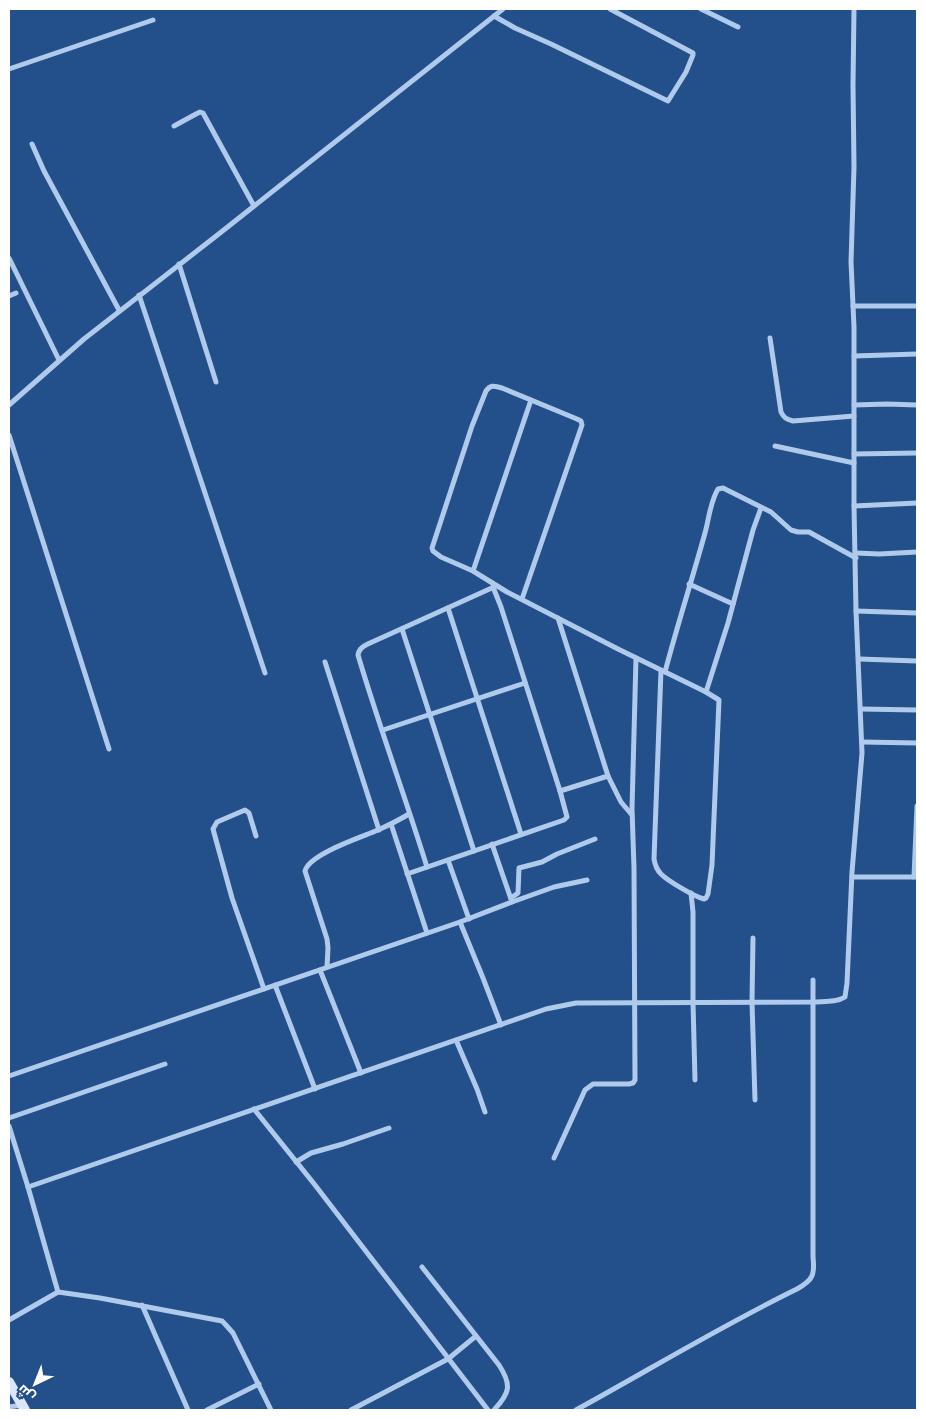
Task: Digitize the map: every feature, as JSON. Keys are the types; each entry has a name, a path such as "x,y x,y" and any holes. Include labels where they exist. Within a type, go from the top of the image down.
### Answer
{"street":[{"path":"9,405 119,310 254,206 502,9"},
{"path":"494,16 515,28 668,101 686,72 694,55 693,53 610,9"},
{"path":"701,9 738,27"},
{"path":"28,1187 546,1009 576,1003 813,1002 842,1000 845,997 862,742 856,611 854,506 852,262 854,9"},
{"path":"9,69 153,20"},
{"path":"174,126 200,112 203,113 254,206"},
{"path":"32,144 44,171 119,310"},
{"path":"9,258 59,360"},
{"path":"179,264 216,382"},
{"path":"9,296 16,293"},
{"path":"139,295 265,673"},
{"path":"853,306 917,306"},
{"path":"770,338 783,417 793,421 854,416"},
{"path":"854,356 917,354"},
{"path":"522,599 582,425 577,419 493,386 489,387 486,391 472,426 432,548 436,554 473,572 495,586 636,658 663,671 706,692 717,698 720,702 717,724 712,865 708,894 706,898 701,899 660,873 654,859 663,671 705,533 714,496 718,489 723,488 771,512 791,530 809,532 829,544 856,556 917,552"},
{"path":"473,572 531,400"},
{"path":"854,406 917,405"},
{"path":"9,435 109,749"},
{"path":"775,446 854,463"},
{"path":"854,454 917,453"},
{"path":"854,506 917,503"},
{"path":"706,692 761,508"},
{"path":"689,584 733,604"},
{"path":"427,867 358,655 361,648 495,586"},
{"path":"407,874 566,819 567,813 495,586"},
{"path":"448,608 521,834"},
{"path":"856,611 917,613"},
{"path":"558,618 608,776 621,802 632,816"},
{"path":"402,629 474,850"},
{"path":"554,1158 581,1097 588,1086 593,1084 629,1084 635,1080 632,816 636,658"},
{"path":"859,659 917,661"},
{"path":"325,662 379,830"},
{"path":"383,730 525,683"},
{"path":"861,709 917,710"},
{"path":"862,742 917,743"},
{"path":"560,791 608,776"},
{"path":"852,877 916,877 917,806"},
{"path":"256,836 249,813 245,810 217,822 213,829 230,890 264,989"},
{"path":"327,967 327,939 305,871 306,868 312,862 340,845 379,830 409,814"},
{"path":"391,824 427,933"},
{"path":"511,900 518,893 519,868 542,862 557,854 595,840"},
{"path":"492,844 511,900"},
{"path":"448,860 469,919"},
{"path":"9,1076 469,919 511,900 554,887 587,880"},
{"path":"692,893 695,1080"},
{"path":"460,922 501,1025"},
{"path":"753,938 752,1002 755,1100"},
{"path":"320,970 361,1073"},
{"path":"576,1410 726,1325 797,1290 808,1283 812,1277 814,1269 813,980"},
{"path":"275,985 315,1089"},
{"path":"456,1040 485,1112"},
{"path":"9,1118 165,1064"},
{"path":"254,1110 488,1410"},
{"path":"9,1126 58,1292"},
{"path":"296,1162 311,1153 389,1128"},
{"path":"422,1267 507,1377 509,1386 507,1394 494,1410"},
{"path":"9,1320 58,1292 142,1305 217,1320 225,1324 232,1333 272,1410"},
{"path":"142,1305 188,1410"},
{"path":"351,1410 448,1359 476,1336"},
{"path":"9,1382 23,1408"},
{"path":"206,1410 259,1384"},
{"path":"9,1407 23,1408"}]}
